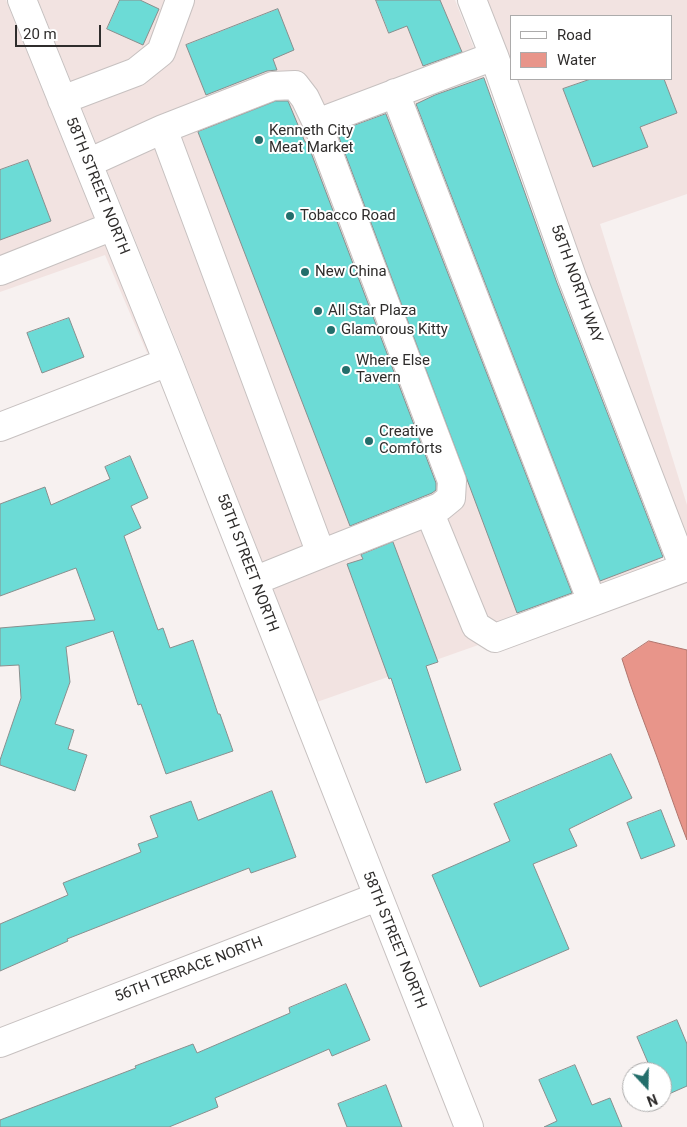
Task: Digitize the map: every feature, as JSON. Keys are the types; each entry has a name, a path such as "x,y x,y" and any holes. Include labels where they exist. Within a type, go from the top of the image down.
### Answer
{"street":[{"name":"58TH STREET NORTH","path":"22,0 168,362 469,1127"},
{"path":"62,100 136,72 160,52 180,0"},
{"name":"58TH NORTH WAY","path":"472,0 494,56 572,277 684,568 592,602"},
{"path":"317,123 494,56"},
{"path":"88,163 163,129 273,86 295,85 305,98 317,123 452,482 451,498 440,507 254,581"},
{"path":"395,93 592,602 495,638 476,626 429,511"},
{"path":"163,129 321,554"},
{"path":"0,270 113,226"},
{"path":"0,427 168,362"},
{"name":"56TH TERRACE NORTH","path":"0,1043 377,897"}],"shaded area":[{"path":"0,0 6,0 149,352 147,353 105,255 0,292"},
{"path":"38,0 455,0 474,48 551,282 665,579 317,702 176,341"},
{"path":"487,0 687,0 687,194 600,224 687,505 687,554 579,272 515,80 672,80 672,15 510,15 510,63"}],"water":[{"path":"649,641 687,650 687,840 622,659"}],"building":[{"path":"120,0 140,0 159,9 143,45 107,29"},
{"path":"376,0 440,0 462,52 423,66 407,26 389,33"},
{"path":"278,9 294,50 273,59 277,70 267,71 206,95 186,45"},
{"path":"484,78 557,283 663,557 600,581 416,104 435,95"},
{"path":"588,80 664,80 677,113 640,127 648,147 593,167 563,89"},
{"name":"All Star Plaza","path":"276,101 288,101 305,142 307,142 436,483 436,490 432,493 350,526 198,132"},
{"path":"386,114 572,593 517,613 337,132"},
{"path":"28,160 51,221 0,240 0,170"},
{"path":"69,318 84,357 42,373 27,333"},
{"path":"130,456 148,498 131,506 141,528 124,536 158,630 163,628 170,648 193,640 218,714 220,714 233,751 166,774 141,704 138,705 113,631 66,647 70,682 55,724 74,730 68,749 87,755 75,791 0,765 21,698 19,665 0,666 0,628 95,620 76,568 0,596 0,504 45,487 51,505 110,479 105,467"},
{"path":"393,542 438,662 426,666 461,770 426,783 391,678 389,679 347,564 363,559 361,555"},
{"path":"611,754 632,798 569,829 577,846 533,864 569,949 480,987 432,875 510,841 494,804"},
{"path":"272,791 296,857 251,873 249,868 67,939 68,941 0,971 0,924 68,895 63,883 141,852 138,844 158,837 150,816 191,801 198,820"},
{"path":"661,810 675,846 641,859 627,823"},
{"path":"346,984 370,1040 332,1056 329,1049 215,1098 218,1107 169,1127 0,1127 0,1120 193,1044 197,1053 290,1013 289,1008"},
{"path":"677,1020 687,1044 687,1086 672,1093 672,1062 648,1062 637,1037"},
{"path":"575,1065 592,1105 610,1098 622,1127 544,1127 557,1121 539,1080"},
{"path":"386,1085 402,1127 347,1127 338,1104"}],"place":[{"name":"Kenneth City Meat Market","path":"259,140"},
{"name":"Tobacco Road","path":"290,216"},
{"name":"New China","path":"305,272"},
{"name":"All Star Plaza","path":"318,311"},
{"name":"Glamorous Kitty","path":"331,330"},
{"name":"Where Else Tavern","path":"346,370"},
{"name":"Creative Comforts","path":"369,441"}]}
